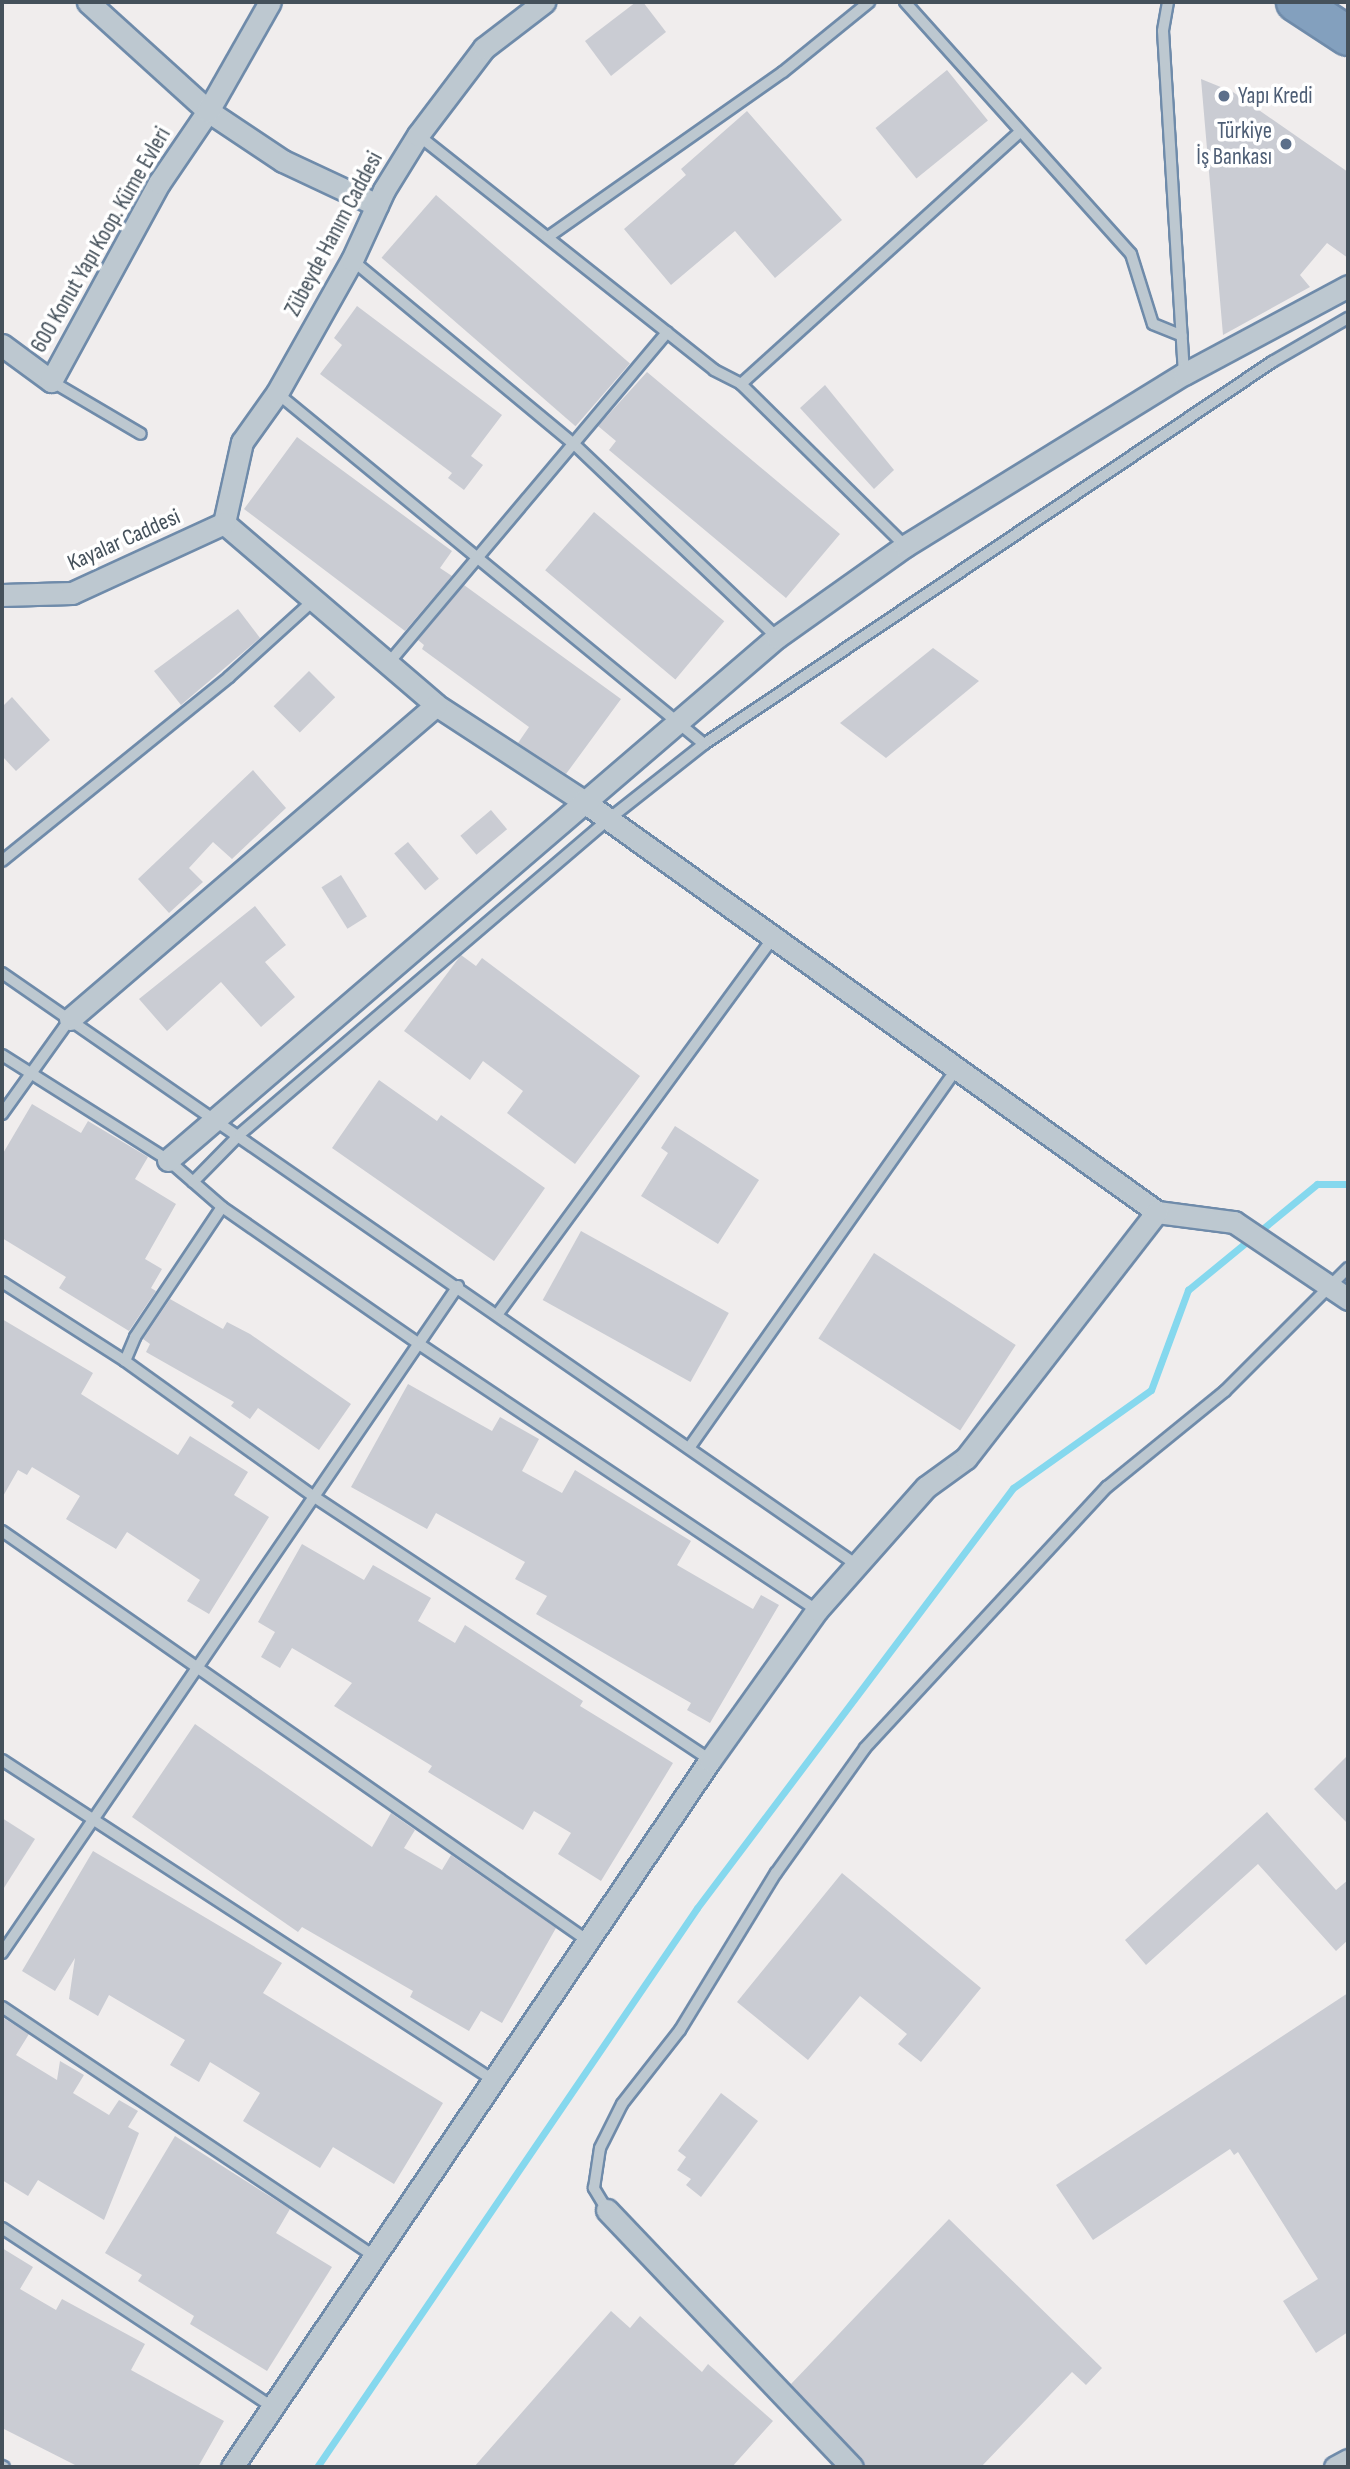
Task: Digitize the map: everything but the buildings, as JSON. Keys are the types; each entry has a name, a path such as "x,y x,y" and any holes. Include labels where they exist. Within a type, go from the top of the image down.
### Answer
{"highway":[{"path":"1296,2 1348,36"}],"street":[{"path":"88,2 208,111 283,161 377,205"},
{"name":"600 Konut Yapı Koop. Küme Evleri","path":"2,345 51,381 159,183 208,111 270,2"},
{"name":"Zübeyde Hanım Caddesi","path":"224,523 242,442 277,393 352,260 377,205 418,135 484,48 544,2"},
{"path":"168,1160 213,1117 583,801 680,725 777,637 905,546 1184,374 1348,286"},
{"path":"224,523 386,665 436,705 583,801 772,939 1157,1212 1234,1222 1348,1299"},
{"name":"Kayalar Caddesi","path":"4,600 72,593 224,523"},
{"path":"70,1019 436,705"},
{"path":"232,2467 710,1760 817,1610 926,1487 966,1458 1157,1212"},
{"path":"607,2210 852,2467"},
{"path":"1335,2467 1348,2459"}],"lane":[{"path":"548,237 783,72 869,2"},
{"path":"905,2 1131,254 1153,324 1182,336"},
{"path":"1168,2 1163,31 1184,374"},
{"path":"741,384 1020,132"},
{"path":"418,135 667,332 741,384 905,546"},
{"path":"352,260 574,444 777,637"},
{"path":"193,1182 240,1134 608,820 704,744 1272,362 1348,318"},
{"path":"386,665 474,555 574,444 667,332"},
{"path":"51,381 141,434"},
{"path":"277,393 704,744"},
{"path":"2,861 229,677 314,600"},
{"path":"497,1315 772,939"},
{"path":"2,973 240,1134 857,1565"},
{"path":"2,1114 28,1073 70,1019"},
{"path":"2,1055 168,1160 222,1207 419,1344 817,1610"},
{"path":"688,1448 956,1069"},
{"path":"125,1361 135,1336 222,1207"},
{"path":"607,2210 594,2188 600,2148 622,2104 680,2029 776,1873 865,1748 1107,1487 1225,1391 1348,1268"},
{"path":"2,1282 125,1361 313,1496 710,1760"},
{"path":"2,1953 458,1286"},
{"path":"2,1531 588,1941"},
{"path":"2,1760 92,1822 493,2080"},
{"path":"2,2007 373,2255"},
{"path":"2,2228 272,2406"}],"waterway":[{"path":"317,2467 697,1908 1013,1488 1151,1390 1188,1290 1317,1184 1348,1184"}],"place":[{"name":"Yapı Kredi","path":"1224,96"},
{"name":"Türkiye İş Bankası","path":"1286,144"}]}
